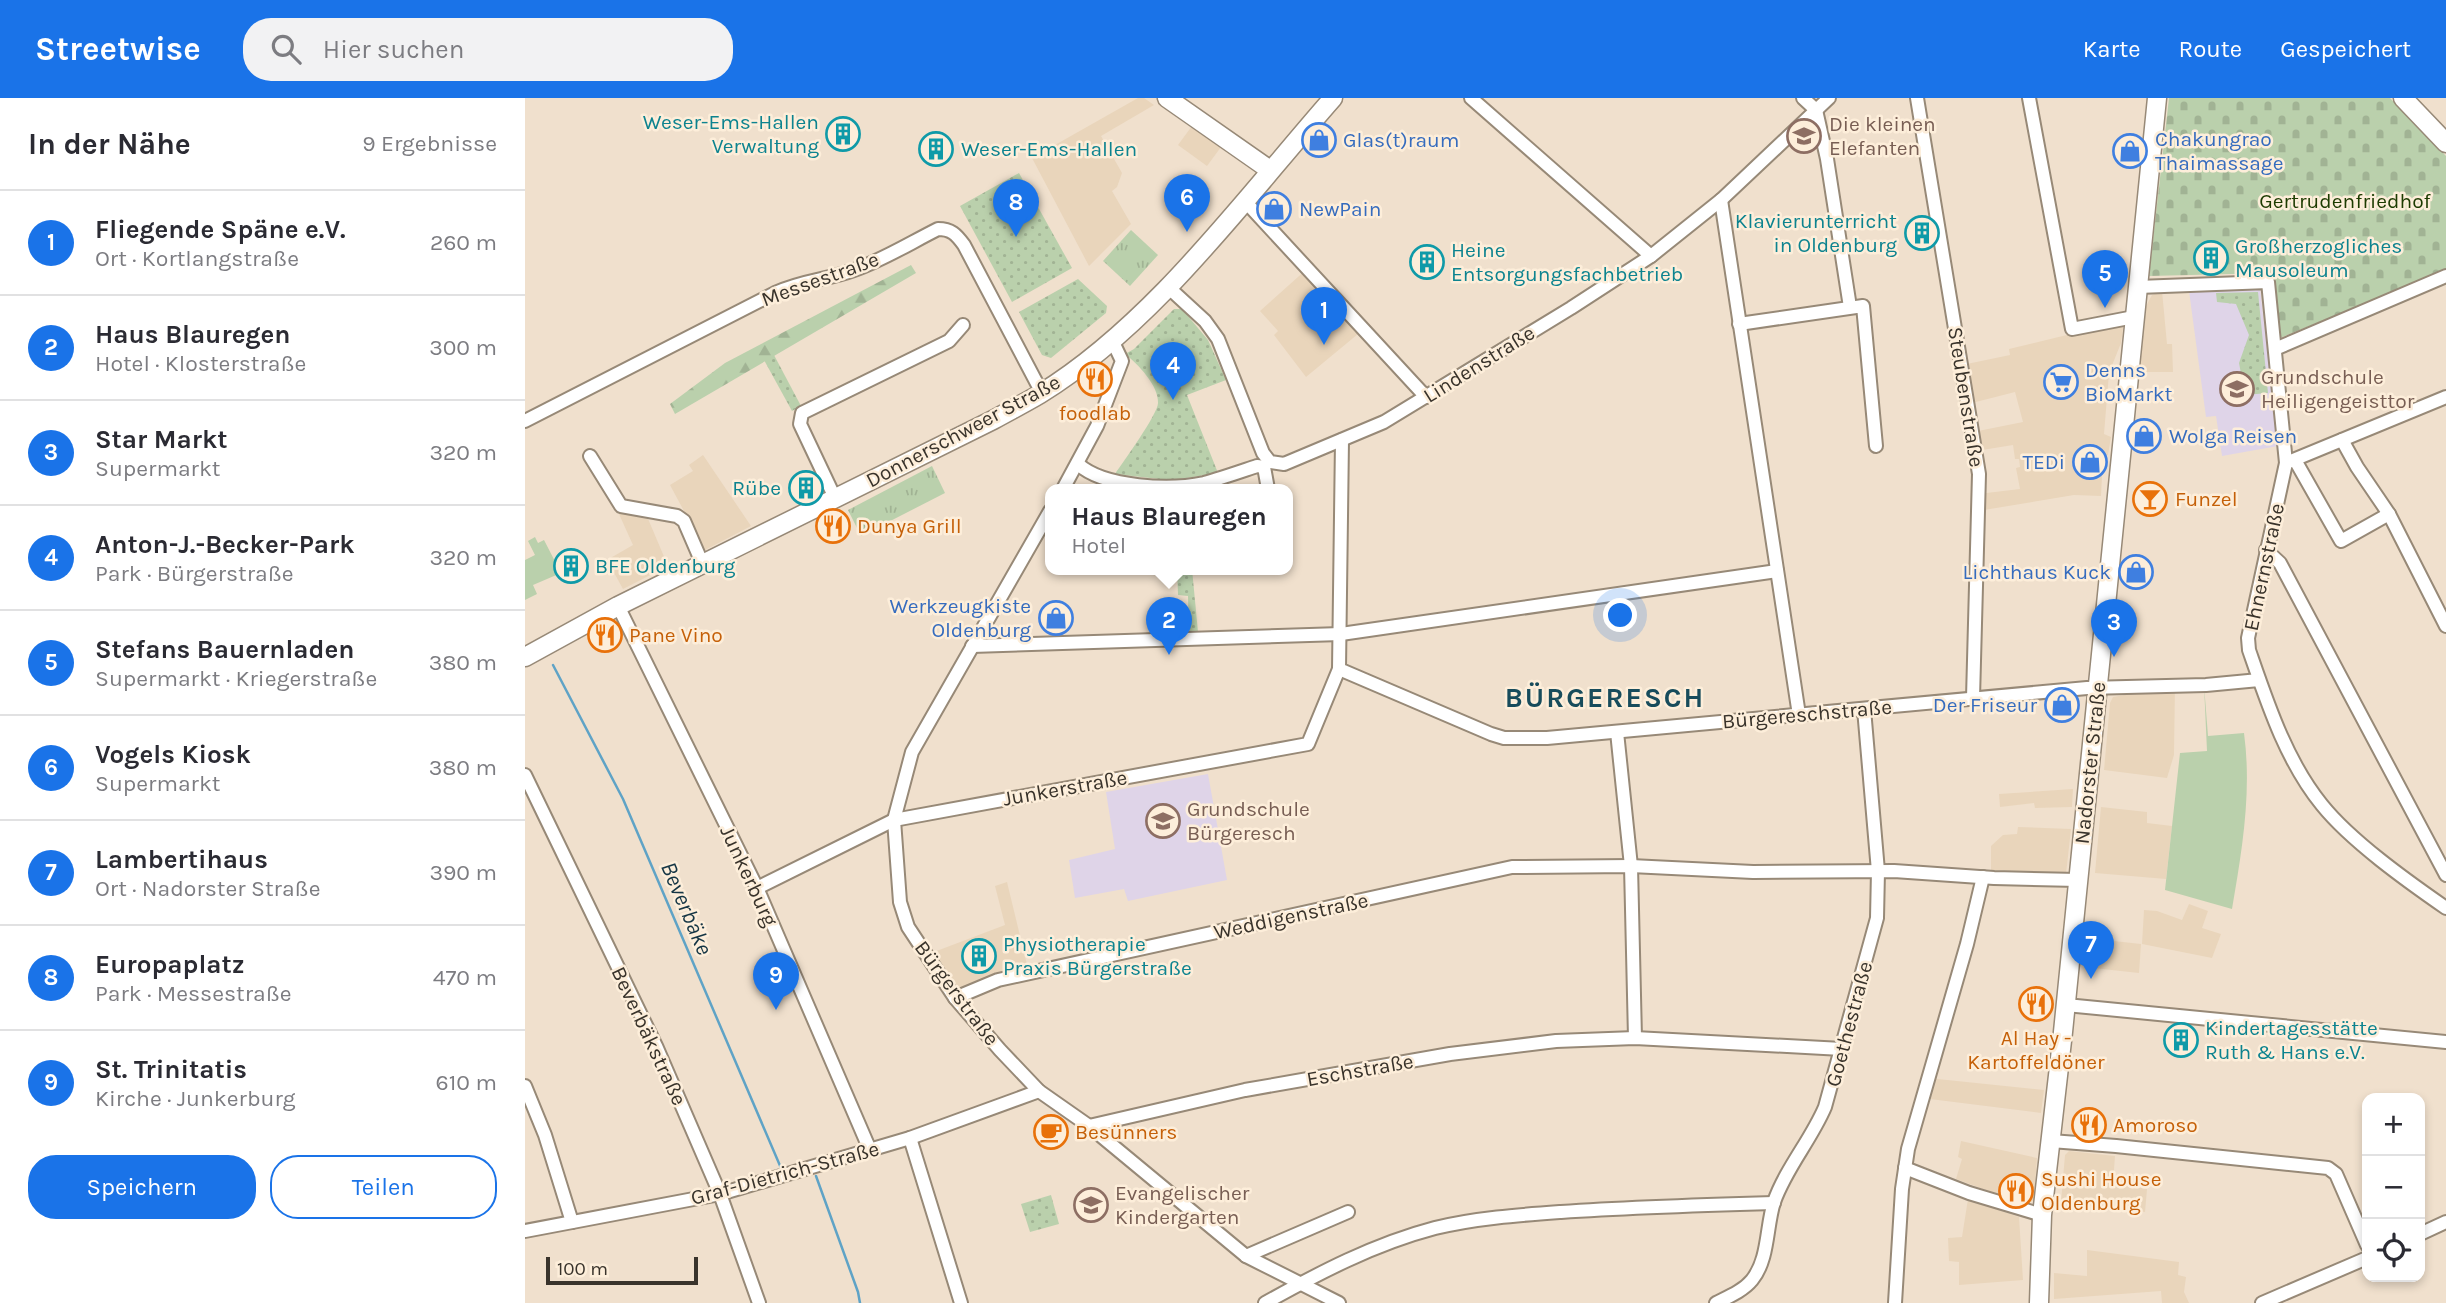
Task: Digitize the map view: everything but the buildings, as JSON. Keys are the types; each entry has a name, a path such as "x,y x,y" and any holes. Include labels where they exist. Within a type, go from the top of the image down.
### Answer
{"street":[{"path":"1167,98 1270,170"},
{"name":"Donnerschweer Straße","path":"525,657 618,606 1042,393 1112,340 1168,287 1333,98"},
{"path":"1471,98 1651,256"},
{"path":"1803,98 1816,110 1827,159 1850,307"},
{"name":"Lindenstraße","path":"1193,484 1257,467 1284,464 1384,422 1426,397 1651,256 1721,200 1829,98"},
{"name":"Steubenstraße","path":"1917,98 1979,474 1973,698"},
{"path":"2029,98 2072,329 2134,317"},
{"name":"Nadorster Straße","path":"2039,1303 2042,1215 2066,1005 2157,98"},
{"path":"2403,98 2446,143"},
{"path":"1244,200 1426,397"},
{"path":"1721,200 1799,715"},
{"name":"Messestraße","path":"525,421 796,283 858,268 938,229 947,229 956,234 964,245 1042,393"},
{"path":"2275,349 2446,276"},
{"name":"Ehnernstraße","path":"2138,286 2269,282 2275,349 2291,461 2266,550 2248,638 2249,650 2278,726 2304,780 2322,805 2339,824 2417,888 2446,908"},
{"path":"1168,287 1205,321 1218,339 1263,453 1267,465 1268,484"},
{"path":"1739,324 1863,306 1876,446"},
{"path":"835,498 800,425 802,413 949,341 963,325"},
{"path":"1066,484 1097,426 1122,360 1112,340"},
{"path":"2389,514 2341,541 2291,461 2446,397"},
{"path":"1339,669 1342,440"},
{"path":"2342,440 2389,514 2446,626"},
{"path":"590,456 621,506 677,516 684,521 703,565"},
{"path":"1078,464 1102,483"},
{"name":"Lindenstraße","path":"1102,483 1126,484"},
{"name":"Bürgerstraße","path":"1045,520 912,752 894,820 900,902 908,927 955,998 1039,1091 1089,1126 1246,1256 1339,1303"},
{"path":"2266,550 2274,555 2286,574 2446,875"},
{"path":"972,646 1341,634 1777,570"},
{"name":"Junkerburg","path":"618,606 757,888 870,1150"},
{"name":"Bürgereschstraße","path":"1339,669 1504,738 1547,738 2097,688 2206,685 2259,680"},
{"name":"Junkerstraße","path":"757,888 894,820 1308,744 1339,669"},
{"name":"Goethestraße","path":"1716,1303 1745,1287 1758,1271 1773,1203 1791,1167 1817,1127 1828,1098 1877,918 1878,871 1864,709"},
{"path":"1617,732 1631,866 1635,1038"},
{"name":"Beverbäkstraße","path":"525,775 656,1046 720,1194 759,1303"},
{"name":"Weddigenstraße","path":"955,998 998,980 1513,867 1631,866 1753,872 1878,871 2078,880"},
{"path":"1895,1303 1905,1168 1911,1136 1967,944 1983,877"},
{"path":"2066,1005 2446,1042"},
{"name":"Eschstraße","path":"1089,1126 1245,1090 1450,1054 1556,1041 1635,1038 1842,1049"},
{"path":"525,1086 545,1135 572,1222"},
{"name":"Graf-Dietrich-Straße","path":"525,1231 720,1194 910,1138 1039,1091"},
{"path":"910,1138 961,1303"},
{"path":"2051,1141 2328,1168 2336,1174 2362,1234"},
{"path":"1905,1168 1969,1193 2042,1215"},
{"path":"1265,1303 1325,1270 1393,1241 1472,1220 1627,1208 1773,1203"},
{"path":"1246,1256 1348,1212"},
{"path":"2425,1232 2446,1223"},
{"path":"2262,1303 2362,1260"}],"shaded area":[{"path":"1138,98 1144,98 1154,105 1101,136 1122,173 1117,187 1112,191 1131,224 1089,266 1032,158"},
{"path":"1192,126 1221,147 1207,166 1178,145"},
{"path":"1308,268 1325,287 1300,310 1316,326 1341,304 1364,329 1306,377 1274,335 1278,331 1260,311"},
{"name":"Grundschule Heiligengeisttor","path":"2260,288 2278,446 2222,456 2216,416 2206,417 2189,291"},
{"path":"2162,291 2167,344 2172,344 2173,372 2143,372 2140,369 2146,306 2152,295"},
{"path":"2124,321 2121,343 2109,373 2104,434 2111,437 2108,455 2103,456 2101,496 2074,495 1978,511 1978,494 2020,489 2016,468 2020,467 2019,459 2015,459 2013,445 1976,451 1973,432 2023,422 2015,392 1968,404 1962,365 2010,355 2009,349"},
{"path":"703,455 751,526 705,550 670,485 693,471 689,465"},
{"path":"619,514 646,514 668,566 623,589 607,560 633,545"},
{"path":"2175,686 2174,755 2167,778 2104,770 2110,703 2113,697"},
{"name":"Grundschule Bürgeresch","path":"1208,774 1227,880 1128,901 1124,889 1075,898 1069,860 1115,849 1106,792"},
{"path":"2073,789 2072,807 2035,808 2034,803 2000,807 1999,794"},
{"path":"2101,807 2147,812 2147,823 2172,826 2166,879 2095,873"},
{"path":"2018,827 2071,829 2066,874 1991,870 1991,846 2003,835 2017,834"},
{"path":"1007,882 1029,973 955,998 926,955 1005,925 995,886"},
{"path":"2189,904 2208,911 2202,928 2221,934 2212,958 2142,944 2144,910 2157,911 2182,920"},
{"path":"2087,938 2141,944 2139,973 2084,967"},
{"path":"1928,1078 2044,1090 2041,1113 1922,1098"},
{"path":"1961,1141 2037,1158 2034,1200 2026,1205 1956,1179 1962,1159 1958,1157"},
{"path":"2069,1151 2115,1156 2113,1183 2147,1189 2145,1212 2061,1202 2065,1155"},
{"path":"1968,1199 2019,1217 2023,1280 1959,1285 1959,1262 1949,1261 1948,1238 1962,1237"},
{"path":"2087,1250 2179,1262 2178,1275 2186,1277 2184,1292 2189,1303 2162,1303 2161,1291 2054,1299 2054,1273 2087,1276"}],"green space":[{"name":"Gertrudenfriedhof","path":"2169,98 2390,98 2446,156 2446,270 2280,338 2273,273 2149,276"},
{"path":"1019,173 1072,268 1012,302 960,206"},
{"path":"1131,230 1158,255 1130,286 1103,261"},
{"path":"911,265 916,273 675,414 670,404 725,363"},
{"path":"1078,279 1107,306 1106,313 1051,358 1042,355 1019,312"},
{"path":"2258,292 2268,393 2245,395 2239,363 2249,335 2236,304 2217,302 2216,293"},
{"path":"1174,309 1182,309 1208,340 1226,380 1187,395 1218,473 1180,479 1169,484 1168,480 1115,474 1147,427 1158,403 1151,383 1125,354 1134,349"},
{"path":"774,355 801,406 792,411 764,360"},
{"path":"932,466 945,493 861,536 848,510"},
{"path":"535,537 538,543 544,540 561,573 533,585 537,594 525,600 525,560 535,555 528,541"},
{"path":"1177,575 1193,575 1198,632 1189,632 1188,596 1178,595"},
{"path":"2204,685 2208,736 2244,733 2246,799 2232,909 2165,890 2180,753 2207,751"},
{"path":"1051,1195 1059,1224 1030,1232 1021,1204"}],"waterway":[{"name":"Beverbäke","path":"553,665 623,799 781,1168"},
{"name":"Beverbäke","path":"816,1176 860,1303"}],"place":[{"name":"Weser-Ems-Hallen Verwaltung","path":"843,134"},
{"name":"Die kleinen Elefanten","path":"1804,136"},
{"name":"Glas(t)raum","path":"1319,140"},
{"name":"Weser-Ems-Hallen","path":"936,149"},
{"name":"Chakungrao Thaimassage","path":"2130,151"},
{"name":"NewPain","path":"1274,209"},
{"name":"Vogels Kiosk","path":"1187,232"},
{"name":"Klavierunterricht in Oldenburg","path":"1922,233"},
{"name":"Europaplatz","path":"1016,237"},
{"name":"Großherzogliches Mausoleum","path":"2211,258"},
{"name":"Heine Entsorgungsfachbetrieb","path":"1427,262"},
{"name":"Stefans Bauernladen","path":"2105,308"},
{"name":"Fliegende Späne e.V.","path":"1324,345"},
{"name":"foodlab","path":"1095,379"},
{"name":"Denns BioMarkt","path":"2061,382"},
{"name":"Grundschule Heiligengeisttor","path":"2237,389"},
{"name":"Anton-J.-Becker-Park","path":"1173,400"},
{"name":"Wolga Reisen","path":"2144,436"},
{"name":"TEDi","path":"2090,462"},
{"name":"Rübe","path":"806,488"},
{"name":"Funzel","path":"2150,499"},
{"name":"Dunya Grill","path":"833,526"},
{"name":"BFE Oldenburg","path":"571,566"},
{"name":"Lichthaus Kuck","path":"2136,572"},
{"name":"Werkzeugkiste Oldenburg","path":"1056,618"},
{"name":"Pane Vino","path":"605,635"},
{"name":"Haus Blauregen","path":"1169,655"},
{"name":"Star Markt","path":"2114,657"},
{"name":"Der Friseur","path":"2062,705"},
{"name":"Grundschule Bürgeresch","path":"1163,821"},
{"name":"Physiotherapie Praxis Bürgerstraße","path":"979,956"},
{"name":"Lambertihaus","path":"2091,979"},
{"name":"Al Hay - Kartoffeldöner","path":"2036,1004"},
{"name":"St. Trinitatis","path":"776,1010"},
{"name":"Kindertagesstätte Ruth & Hans e.V.","path":"2181,1040"},
{"name":"Amoroso","path":"2089,1125"},
{"name":"Besünners","path":"1051,1132"},
{"name":"Sushi House Oldenburg","path":"2016,1191"},
{"name":"Evangelischer Kindergarten","path":"1091,1205"}],"district":[{"name":"BÜRGERESCH","path":"1605,697"}]}
